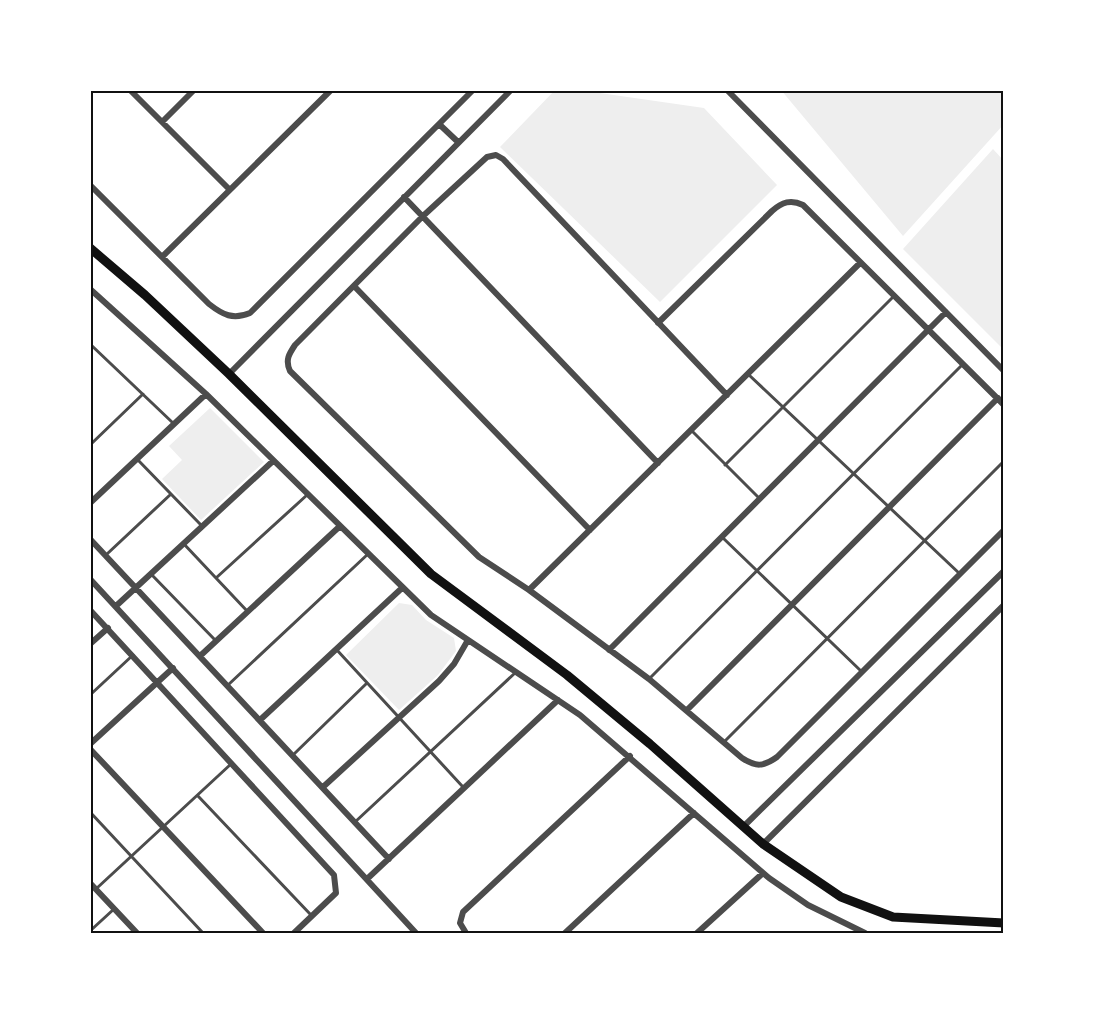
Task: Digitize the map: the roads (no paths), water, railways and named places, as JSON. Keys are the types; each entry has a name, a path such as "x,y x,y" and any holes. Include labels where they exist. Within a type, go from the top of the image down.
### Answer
{"main road":[{"path":"90,248 145,295 229,374 431,574 567,675 650,744 763,844 841,897 893,917 1004,923"}],"street":[{"path":"130,90 230,190"},
{"path":"162,122 194,90"},
{"path":"162,257 331,90"},
{"path":"90,185 220,312 233,318 250,312 473,90"},
{"path":"229,374 511,90"},
{"path":"726,90 1004,371"},
{"path":"439,124 458,142"},
{"path":"727,395 503,159 496,155 487,157 423,216 295,345 288,355 287,364 290,370 460,539 488,563 529,590 649,679 742,758 758,766 766,765 777,757 1004,530"},
{"path":"404,197 658,463"},
{"path":"658,323 772,211 788,202 803,205 1004,405"},
{"path":"529,590 860,263"},
{"path":"354,286 590,530"},
{"path":"90,289 206,394 431,615 558,700 630,756 763,873 808,904 865,933"},
{"path":"609,650 946,312"},
{"path":"90,503 206,394"},
{"path":"687,710 998,398"},
{"path":"116,606 273,460"},
{"path":"200,656 339,527"},
{"path":"90,539 389,859"},
{"path":"743,827 1004,571"},
{"path":"90,579 416,933"},
{"path":"260,720 402,588"},
{"path":"763,844 1004,605"},
{"path":"90,610 159,681 334,875 336,893 294,933"},
{"path":"90,644 108,628"},
{"path":"323,787 439,681 454,664 468,640"},
{"path":"90,744 173,668"},
{"path":"367,879 558,700"},
{"path":"90,749 263,933"},
{"path":"466,933 460,923 463,912 630,756"},
{"path":"565,933 694,813"},
{"path":"697,933 763,873"},
{"path":"90,883 137,933"}],"lane":[{"path":"725,465 894,296"},
{"path":"90,344 174,424"},
{"path":"649,679 963,364"},
{"path":"748,374 960,574"},
{"path":"90,445 142,394"},
{"path":"691,430 760,499"},
{"path":"137,459 202,526"},
{"path":"724,742 1004,461"},
{"path":"105,555 171,494"},
{"path":"216,578 307,495"},
{"path":"722,536 862,672"},
{"path":"183,543 248,612"},
{"path":"228,685 368,554"},
{"path":"151,574 216,641"},
{"path":"336,649 464,788"},
{"path":"90,695 133,655"},
{"path":"356,822 515,673"},
{"path":"293,755 367,683"},
{"path":"96,890 232,763"},
{"path":"198,795 312,917"},
{"path":"90,813 202,933"},
{"path":"90,931 114,909"}]}
